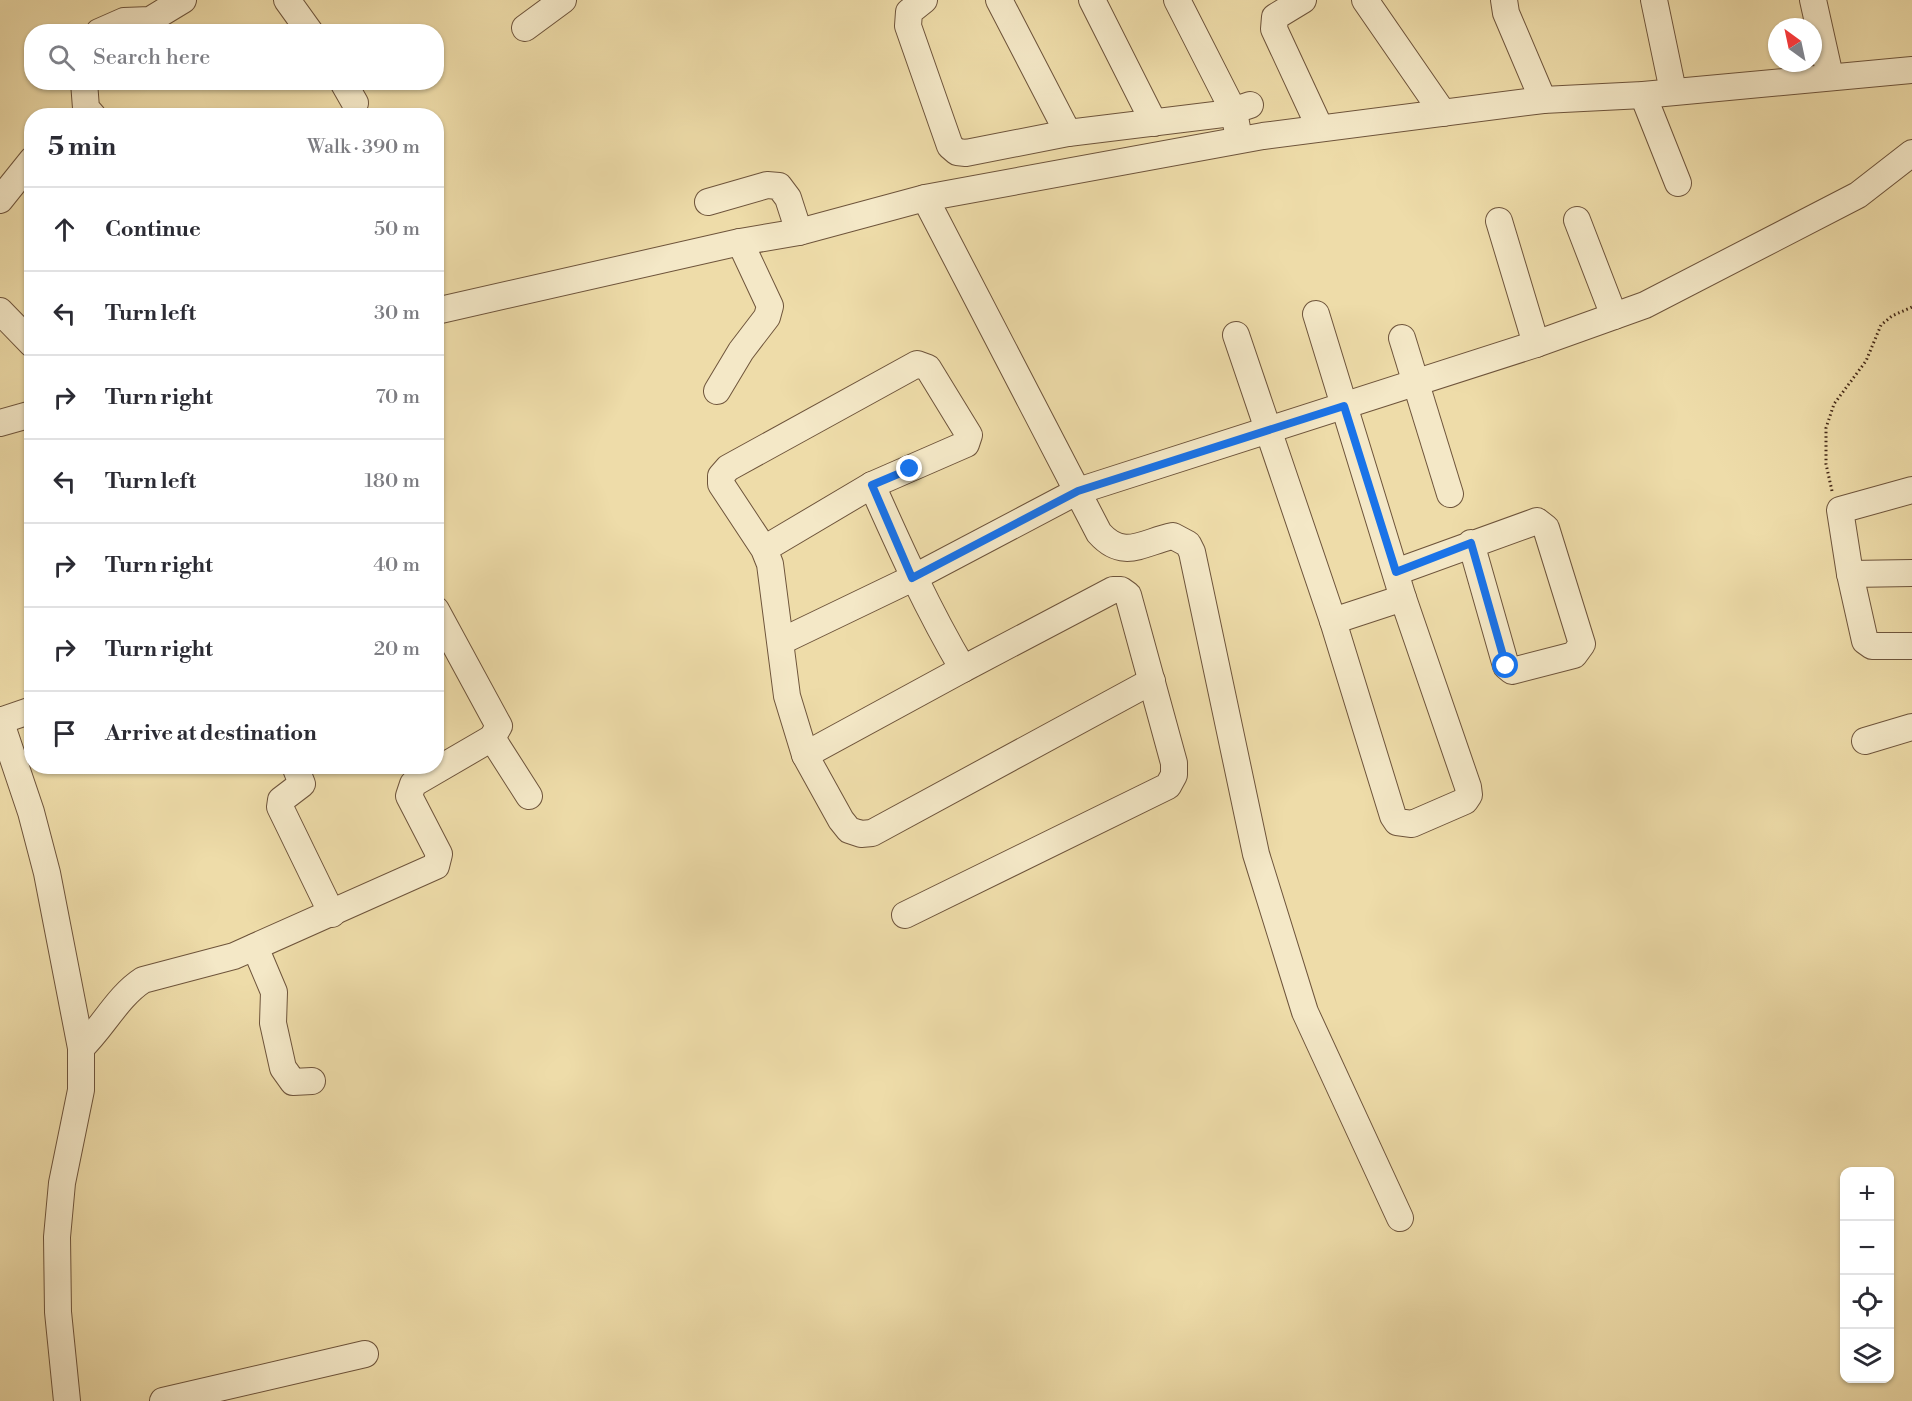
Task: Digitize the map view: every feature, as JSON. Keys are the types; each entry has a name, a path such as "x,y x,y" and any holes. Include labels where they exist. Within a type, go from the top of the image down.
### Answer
{"street":[{"path":"117,24 124,21 150,20 183,0"},
{"path":"287,0 304,24"},
{"path":"525,28 563,0"},
{"path":"924,0 909,12 908,26 950,146 957,152 966,153 1068,133 1154,123 1242,108"},
{"path":"999,0 1068,133"},
{"path":"1092,0 1154,123"},
{"path":"1178,0 1242,108"},
{"path":"1195,0 1242,108 1252,138"},
{"path":"1303,0 1275,17 1274,29 1320,128"},
{"path":"1365,0 1443,113"},
{"path":"1503,0 1506,13 1543,100"},
{"path":"1654,0 1673,91"},
{"path":"1813,0 1830,76"},
{"path":"444,309 740,242 799,231 926,198 1252,138 1543,100 1643,95 1912,70"},
{"path":"84,90 85,108"},
{"path":"1643,95 1678,183"},
{"path":"782,641 912,578 1078,491 1536,344 1670,293 1858,195 1912,153"},
{"path":"0,200 24,170"},
{"path":"708,202 767,185 779,186 788,198 799,231"},
{"path":"926,198 1099,533 1109,544 1119,549 1131,548 1173,536 1188,544 1192,552 1256,854 1305,1012 1400,1218"},
{"path":"1577,220 1614,316"},
{"path":"1499,221 1536,344"},
{"path":"717,392 741,351 767,317 770,306 740,242"},
{"path":"0,311 24,336"},
{"path":"1236,335 1333,621 1393,816 1397,822 1412,824 1465,801 1469,795 1441,701 1404,598 1316,314"},
{"path":"1402,338 1450,494"},
{"path":"765,549 872,485 962,448 969,435 933,374 923,365 917,364 728,468 721,477 721,484 765,549 770,564 782,641 787,696 805,755 841,820 849,830 861,834 872,833 1152,681"},
{"path":"0,423 24,416"},
{"path":"872,485 912,578 950,651 963,669"},
{"path":"1912,489 1840,510 1850,574 1865,641 1872,646 1912,646"},
{"path":"1396,572 1471,543 1537,521 1542,523 1582,644 1580,650 1574,655 1512,671 1506,666 1471,543"},
{"path":"1850,574 1912,573"},
{"path":"805,755 1103,594 1121,590 1128,595 1174,763 1174,775 1168,786 905,915"},
{"path":"1333,621 1404,598"},
{"path":"444,625 499,726 492,738 444,766"},
{"path":"24,713 0,721 31,812 47,873 81,1048 81,1090 62,1183 57,1237 58,1312 67,1401"},
{"path":"1865,741 1912,727"},
{"path":"492,738 529,796"},
{"path":"298,774 302,784 281,800 280,807 332,914"},
{"path":"81,1048 100,1030 130,988 143,980 215,962 332,914 436,866 439,854 409,796 409,790 413,784 430,774"},
{"path":"255,946 274,992 273,1023 283,1068 293,1082 312,1081"},
{"path":"163,1401 365,1354"}],"path":[{"path":"1840,510 1832,492 1826,464 1826,428 1834,405 1866,361 1881,325 1892,316 1912,307"}],"route":[{"path":"910,469 872,485 912,578 1078,491 1344,406 1396,572 1471,543 1506,666"}]}
